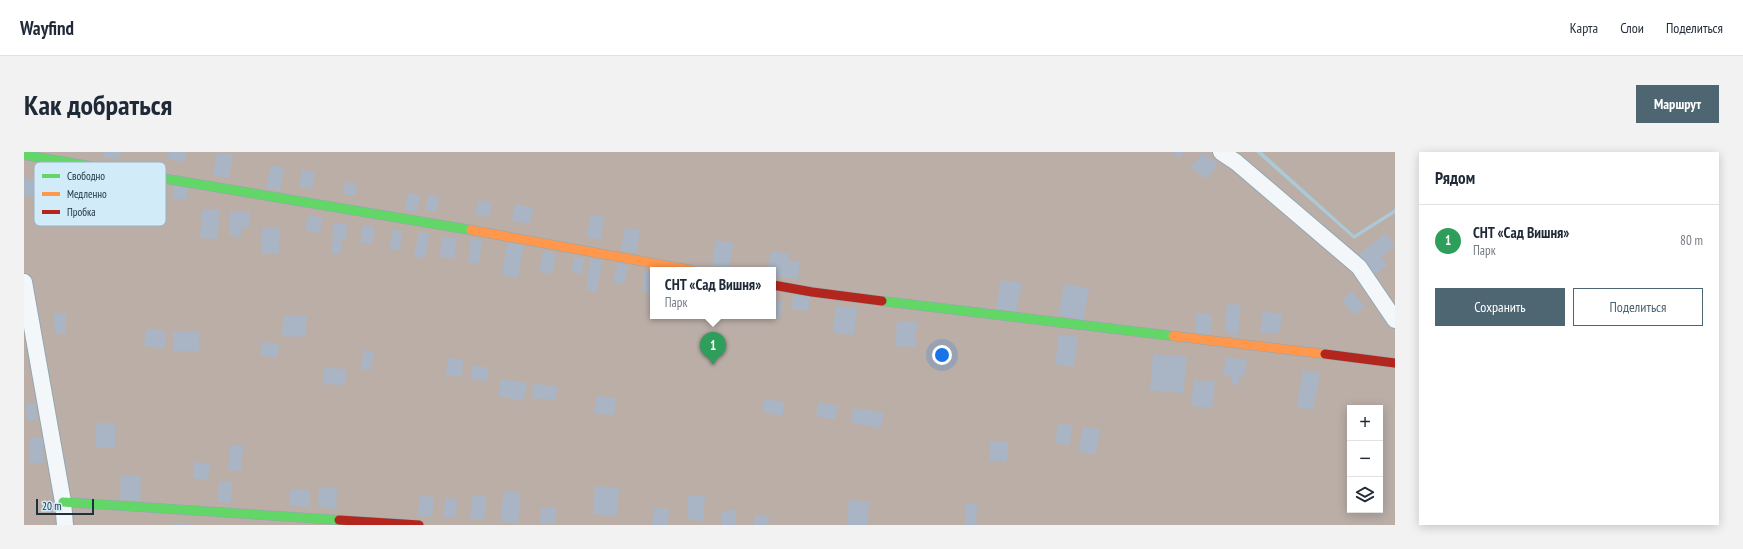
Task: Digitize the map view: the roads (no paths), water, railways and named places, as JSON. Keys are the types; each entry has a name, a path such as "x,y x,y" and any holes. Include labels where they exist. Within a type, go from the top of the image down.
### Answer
{"street":[{"path":"1220,152 1236,162 1358,268 1395,320"},
{"path":"24,155 66,162"},
{"path":"166,179 377,214 674,267"},
{"path":"24,282 63,502 64,525"},
{"path":"776,286 812,292 1395,363"},
{"path":"63,502 419,525"}],"place":[{"name":"СНТ «Сад Вишня»","path":"713,365"}]}
